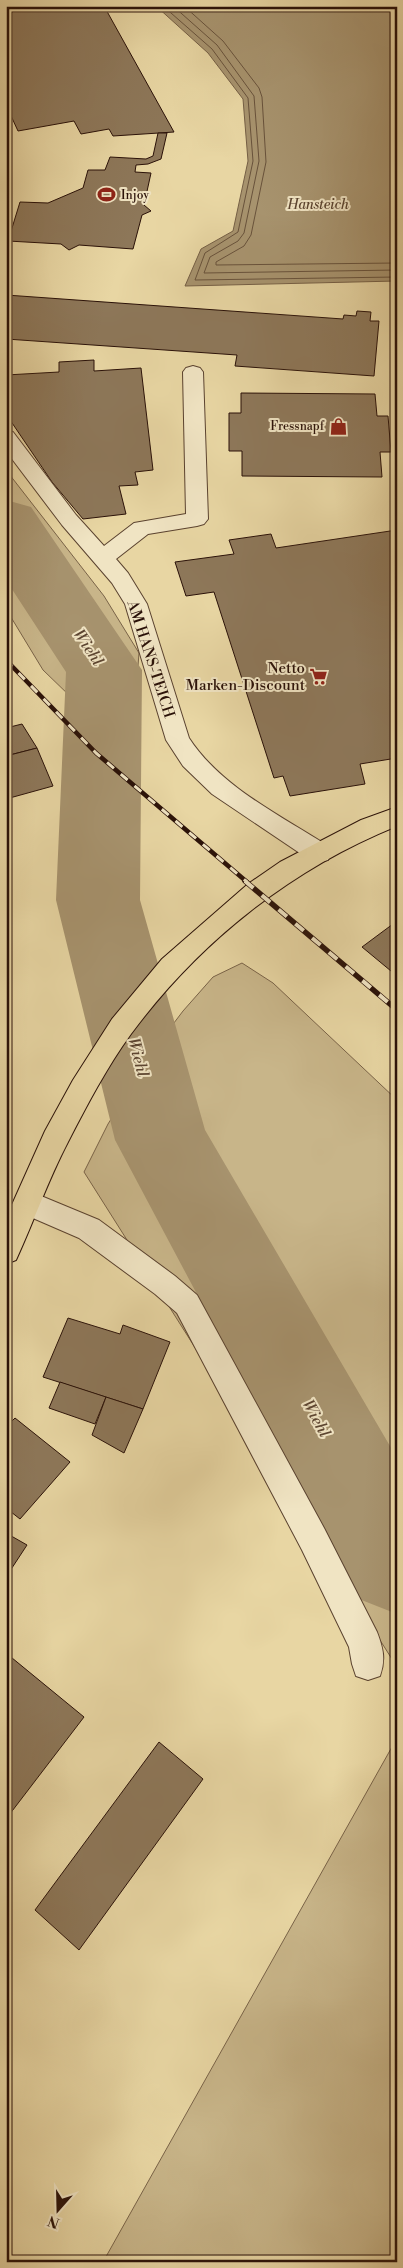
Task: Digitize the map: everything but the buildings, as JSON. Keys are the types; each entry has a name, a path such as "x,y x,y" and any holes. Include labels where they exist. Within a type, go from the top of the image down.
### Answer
{"main road":[{"path":"6,1251 29,1203 55,1139 83,1088 122,1027 171,966 257,892 289,868 370,826 397,816"}],"street":[{"path":"103,558 142,528 196,519 193,372"},
{"name":"AM HANS-TEICH","path":"6,437 69,520 120,578 136,604 178,740 191,760 220,788 319,853"},
{"path":"29,1203 89,1229 165,1285 187,1304 317,1548 365,1644 368,1664"}],"shaded area":[{"path":"6,470 104,596 139,653 131,755 43,670 6,609"},
{"path":"242,963 273,983 397,1100 397,1667 84,1172 108,1124 158,1044 183,1011 213,977"},
{"path":"397,1738 397,2262 103,2262"}],"water":[{"name":"Hansteich","path":"156,6 397,6 397,281 185,286 201,249 233,231 248,161 243,99 208,53"}],"waterway":[{"name":"Wiehl","path":"6,524 104,670 98,900 161,1140 397,1561"}],"railway":[{"path":"6,660 96,753 247,882"},
{"path":"245,881 397,1010"}],"place":[{"name":"Injoy","path":"107,195"},
{"name":"Fressnapf","path":"338,426"},
{"name":"Netto Marken-Discount","path":"319,677"}]}
